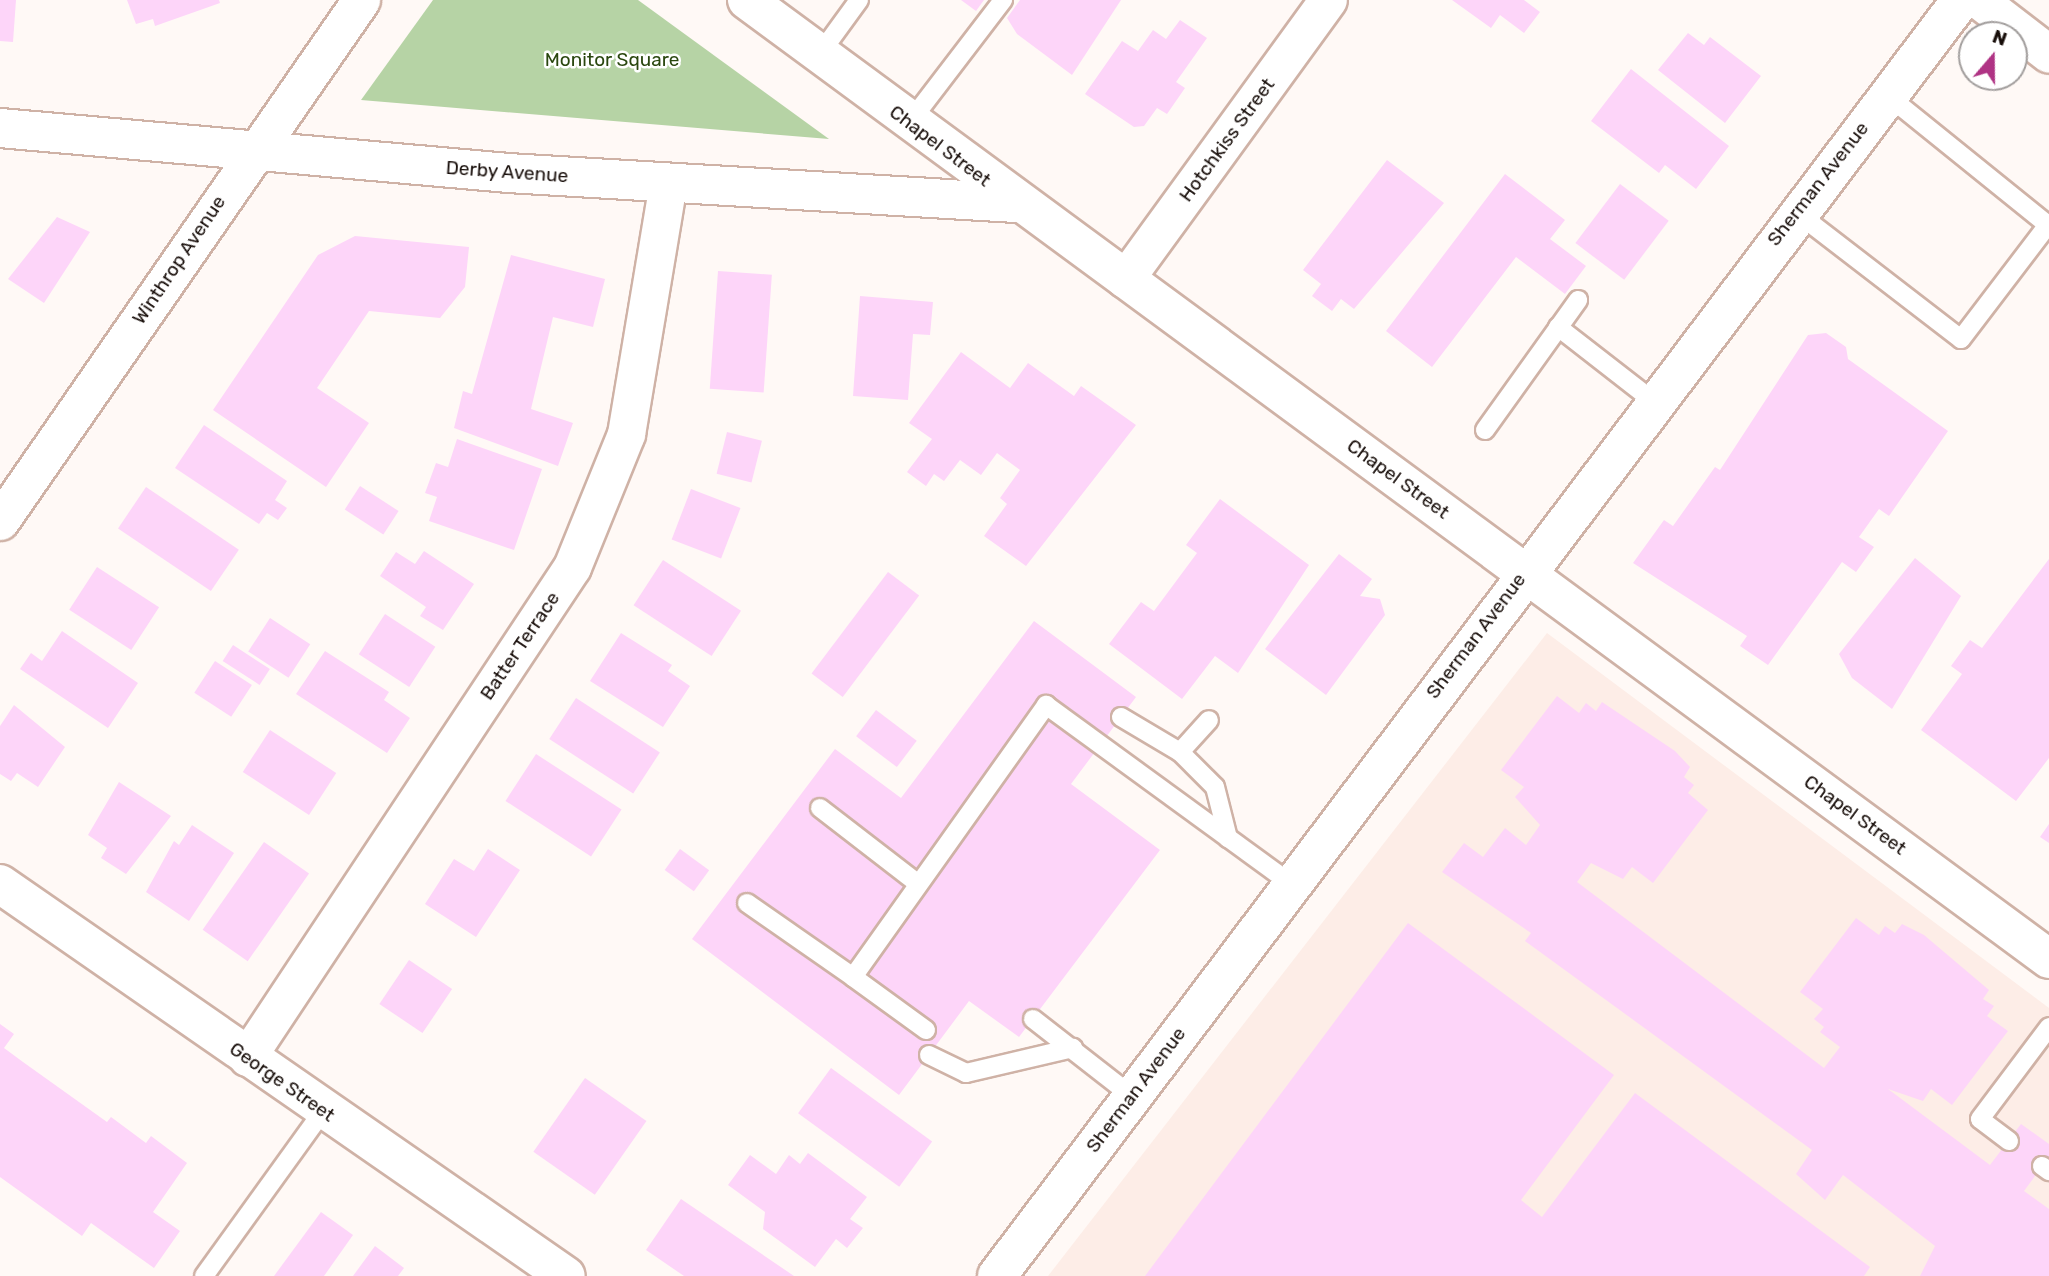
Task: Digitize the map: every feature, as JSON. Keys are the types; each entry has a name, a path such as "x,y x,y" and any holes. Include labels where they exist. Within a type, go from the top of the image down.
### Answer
{"main road":[{"name":"Chapel Street","path":"747,0 1016,203 1125,279 1524,571 2049,959"},
{"name":"Sherman Avenue","path":"997,1276 1524,571 1796,212 1961,0"},
{"name":"Derby Avenue","path":"0,128 254,151 668,182 1016,203"},
{"name":"George Street","path":"0,884 323,1111 566,1276"}],"street":[{"name":"Winthrop Avenue","path":"0,521 361,0"},
{"name":"Hotchkiss Street","path":"1125,279 1328,0"},
{"path":"1979,0 2049,54"},
{"name":"Batter Terrace","path":"247,1058 572,567 626,434 668,182"}],"lane":[{"path":"819,55 859,0"},
{"path":"909,123 1003,0"},
{"path":"1796,212 1961,339 2048,225 1887,95"},
{"path":"1485,430 1578,300"},
{"path":"1558,327 1653,401"},
{"path":"853,977 917,883 1046,705 1290,883"},
{"path":"1121,717 1180,752 1215,787 1228,838"},
{"path":"1180,752 1209,720"},
{"path":"820,808 917,883"},
{"path":"747,904 926,1030"},
{"path":"1033,1019 1132,1096"},
{"path":"2009,1141 1980,1119 2049,1027"},
{"path":"929,1055 966,1073 1073,1048"},
{"path":"204,1276 323,1111"}],"shaded area":[{"path":"1547,633 2049,1008 2049,1276 1048,1276"}],"green space":[{"name":"Monitor Square","path":"433,0 638,0 829,139 361,100"}],"building":[{"path":"0,0 16,0 13,42 0,41"},
{"path":"127,0 219,0 220,3 155,26 153,19 136,24"},
{"path":"961,0 984,0 976,11"},
{"path":"1020,0 1121,0 1072,75 1017,34 1007,18"},
{"path":"1452,0 1524,0 1540,12 1524,33 1500,15 1491,28"},
{"path":"1180,20 1207,38 1176,82 1185,88 1167,114 1157,108 1144,126 1134,127 1085,94 1122,41 1138,51 1153,30 1166,39"},
{"path":"1688,33 1704,45 1710,37 1761,76 1725,123 1658,70"},
{"path":"1631,69 1729,146 1696,189 1665,165 1659,173 1591,121"},
{"path":"1387,160 1444,203 1354,309 1341,299 1332,311 1312,296 1321,284 1303,270"},
{"path":"1505,174 1565,220 1550,239 1586,266 1565,294 1516,257 1432,367 1386,331"},
{"path":"1620,184 1669,221 1624,280 1575,243"},
{"path":"57,217 90,232 44,303 8,279"},
{"path":"355,236 469,247 465,287 440,318 369,311 317,388 369,423 326,487 213,410 318,255"},
{"path":"511,255 605,279 593,327 553,317 531,409 573,423 558,466 454,428 463,391 472,394"},
{"path":"718,271 772,275 764,392 710,389"},
{"path":"860,296 933,302 930,335 913,334 908,400 853,396"},
{"path":"1826,333 1846,347 1848,359 1948,431 1889,516 1879,509 1859,537 1874,547 1856,572 1842,562 1768,665 1740,646 1747,636 1633,563 1664,520 1673,526 1715,467 1720,470 1808,335"},
{"path":"961,352 1010,388 1028,363 1074,396 1081,386 1136,425 1026,566 984,536 1007,504 1000,498 1020,470 997,453 981,475 960,460 944,481 934,474 926,486 907,472 932,439 909,423"},
{"path":"204,425 287,481 275,500 287,508 278,520 267,513 259,524 175,468"},
{"path":"727,432 762,441 752,482 717,474"},
{"path":"457,439 542,469 514,550 429,521 437,497 425,493 436,463 448,467"},
{"path":"360,486 399,511 383,535 345,509"},
{"path":"146,487 239,550 211,591 118,528"},
{"path":"691,489 740,508 721,558 672,539"},
{"path":"1220,499 1309,565 1238,673 1215,656 1182,699 1109,644 1141,602 1154,611 1197,553 1186,545"},
{"path":"424,551 474,584 443,630 420,616 426,607 380,576 396,552 415,564"},
{"path":"1339,554 1372,579 1360,596 1380,599 1385,615 1326,695 1265,649"},
{"path":"1915,558 1961,596 1892,709 1852,678 1839,654"},
{"path":"2049,559 2049,758 2016,801 1921,730 1962,674 1951,666 1970,640 1982,648"},
{"path":"663,560 741,611 712,656 634,605"},
{"path":"97,567 159,607 131,650 69,610"},
{"path":"888,572 919,595 843,697 812,673"},
{"path":"385,614 435,647 409,687 359,654"},
{"path":"270,618 310,644 288,678 248,652"},
{"path":"1034,621 1136,697 1071,784 1160,850 1019,1037 969,1001 899,1095 692,939 835,749 901,798"},
{"path":"62,631 138,683 108,728 20,669 31,653 42,661"},
{"path":"621,633 672,665 668,671 690,686 663,727 590,681"},
{"path":"233,645 270,669 260,685 223,661"},
{"path":"325,651 389,692 384,700 410,718 387,753 296,694"},
{"path":"215,661 252,685 231,717 194,693"},
{"path":"1557,696 1579,713 1586,703 1596,711 1602,702 1675,751 1690,767 1684,777 1694,785 1688,793 1708,810 1653,883 1632,867 1623,879 1591,863 1577,882 1824,1068 1840,1047 1820,1032 1824,1027 1814,1019 1823,1009 1800,992 1856,918 1879,935 1885,926 1895,933 1902,924 1924,935 1989,990 1983,999 1994,1006 1987,1016 2008,1031 1952,1105 1931,1089 1923,1101 1888,1089 1990,1165 2021,1124 2049,1144 2049,1157 2024,1191 2049,1209 2049,1276 1920,1276 1935,1246 1843,1175 1825,1200 1796,1174 1812,1150 1525,941 1531,933 1442,872 1464,843 1483,857 1505,828 1526,845 1540,825 1515,797 1524,787 1501,770"},
{"path":"576,698 660,752 633,794 549,739"},
{"path":"14,705 65,747 38,787 17,773 11,781 0,774 0,726"},
{"path":"876,710 917,741 897,767 856,736"},
{"path":"270,730 336,773 309,815 243,772"},
{"path":"536,754 622,810 591,857 506,801"},
{"path":"119,782 171,816 126,874 101,858 107,848 88,835"},
{"path":"2049,824 2049,843 2040,837"},
{"path":"192,825 234,853 189,921 146,892 174,841 179,845"},
{"path":"264,842 309,874 248,961 203,930"},
{"path":"488,849 520,870 476,937 425,904 454,859 474,871"},
{"path":"680,849 709,870 694,891 665,870"},
{"path":"1408,923 1614,1075 1521,1200 1542,1217 1635,1093 1870,1267 1864,1276 1145,1276"},
{"path":"409,960 452,989 422,1033 379,1004"},
{"path":"0,1024 14,1034 4,1048 107,1122 111,1117 146,1143 151,1136 187,1163 153,1212 180,1231 154,1268 91,1223 82,1236 0,1177"},
{"path":"831,1068 932,1141 899,1187 798,1113"},
{"path":"585,1078 646,1121 595,1195 533,1152"},
{"path":"808,1153 867,1197 850,1219 863,1228 847,1248 836,1239 815,1267 763,1229 765,1212 728,1185 750,1155 776,1174 789,1155 800,1164"},
{"path":"681,1199 794,1276 684,1276 646,1250"},
{"path":"321,1212 353,1235 324,1276 274,1276"},
{"path":"375,1246 404,1268 398,1276 353,1276"}]}
